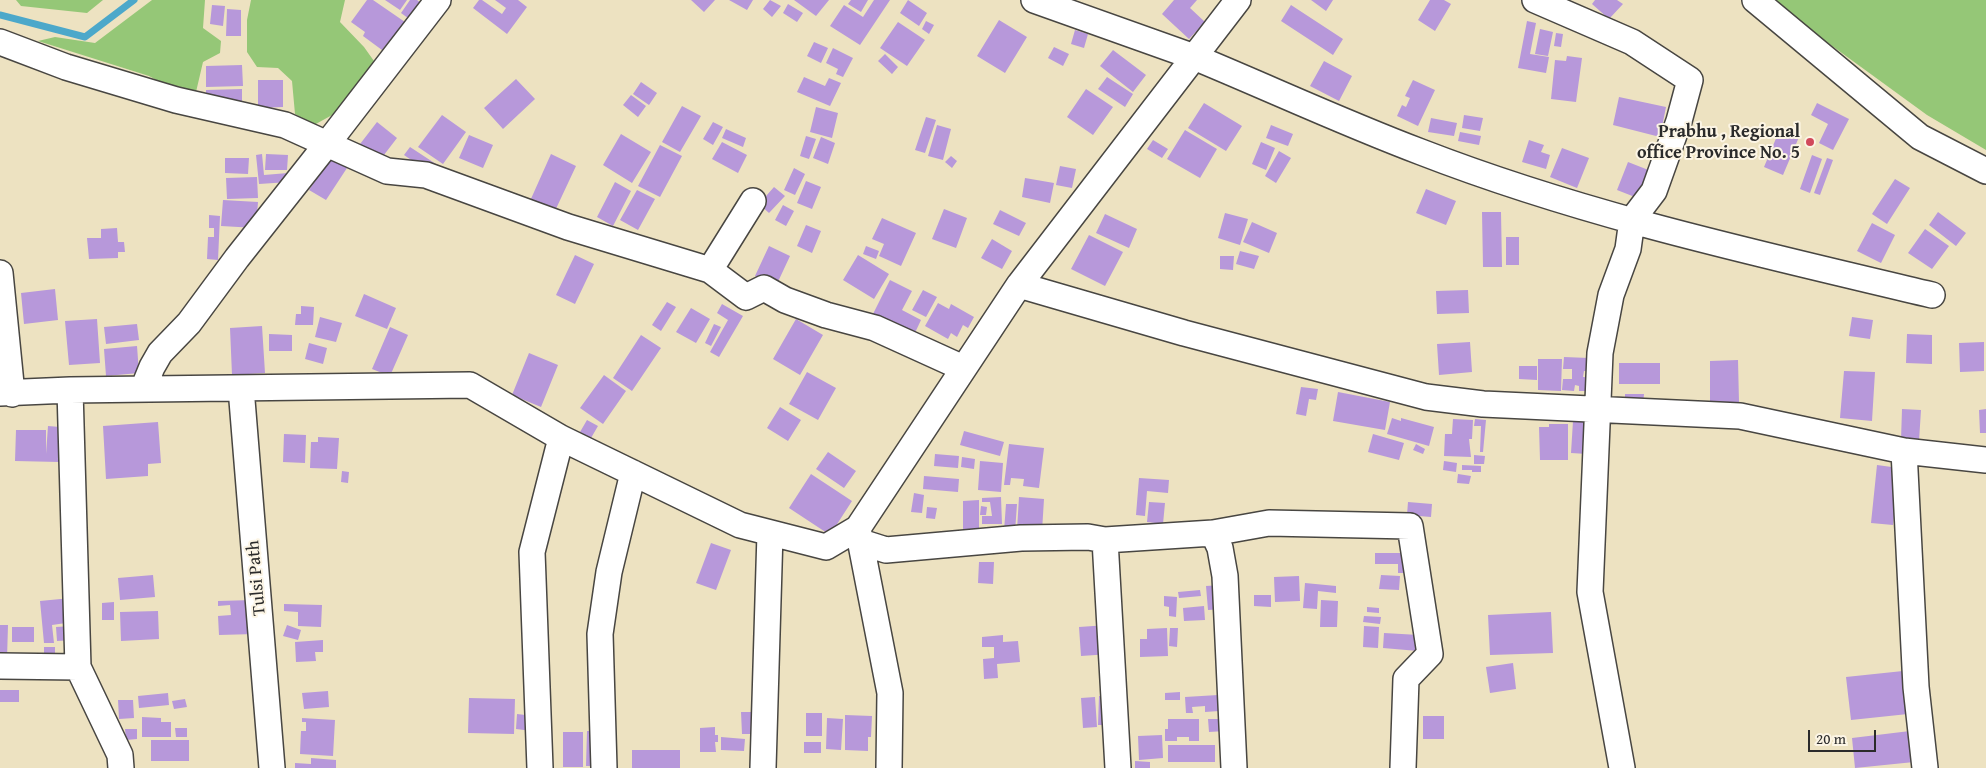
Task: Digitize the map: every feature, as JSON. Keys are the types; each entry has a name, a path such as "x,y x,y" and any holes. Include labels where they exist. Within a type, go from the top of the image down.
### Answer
{"street":[{"path":"143,390 160,353 189,323 236,258 438,0"},
{"path":"1034,0 1196,57 1422,152 1632,220 1932,295"},
{"path":"0,273 6,394 70,390 470,385 561,438 740,525 826,547 859,535 964,368 1019,285 1238,0"},
{"path":"1535,0 1632,42 1690,80 1680,121 1654,191 1632,220 1628,249 1611,295 1600,353 1590,592 1622,768"},
{"path":"1755,0 1920,137 1986,171"},
{"path":"0,42 66,67 176,100 286,125 387,171 426,175 568,227 710,270 746,297 764,288 785,300 826,315 876,328 964,368"},
{"path":"710,270 753,201"},
{"path":"1019,285 1184,333 1426,396 1483,404 1740,416 1904,451 1986,460"},
{"name":"Tulsi Path","path":"242,388 272,768"},
{"path":"70,390 78,667 120,755 121,768"},
{"path":"540,768 532,552 561,438"},
{"path":"1904,451 1916,687 1925,768"},
{"path":"604,768 600,634 609,572 633,473"},
{"path":"859,535 886,550 1021,538 1088,537 1105,540 1213,533 1269,522 1410,526 1430,654 1406,679 1403,768"},
{"path":"763,768 770,532"},
{"path":"1213,533 1220,548 1225,576 1234,768"},
{"path":"859,535 890,693 889,768"},
{"path":"1105,540 1118,768"},
{"path":"0,666 78,667"}],"green space":[{"path":"16,0 103,0 87,13 21,6"},
{"path":"152,0 205,0 203,28 221,41 220,53 203,62 196,92 173,89 149,76 38,41 55,37 95,43"},
{"path":"251,0 345,0 340,22 364,47 374,61 334,114 314,125 295,114 292,81 278,68 257,67 247,52 247,20"},
{"path":"1769,0 1986,0 1986,150 1927,115"}],"building":[{"path":"367,0 373,0 405,22 382,50 363,36 365,32 351,22"},
{"path":"385,0 407,0 400,10"},
{"path":"410,0 417,0 424,5 412,21 401,13"},
{"path":"479,0 482,0 502,14 506,8 495,0 518,0 527,7 507,34 473,8"},
{"path":"691,0 715,0 704,12"},
{"path":"729,0 753,0 747,10"},
{"path":"770,0 781,6 772,17 763,9"},
{"path":"794,0 829,0 816,16"},
{"path":"851,0 868,0 861,12 848,4"},
{"path":"874,0 890,0 860,45 830,26 844,5 863,17"},
{"path":"908,0 927,13 919,26 900,13"},
{"path":"1174,0 1197,0 1190,8 1205,22 1189,39 1162,14"},
{"path":"1311,0 1333,0 1326,11"},
{"path":"1430,0 1444,0 1451,4 1435,31 1418,20"},
{"path":"1595,0 1617,0 1623,4 1609,19 1592,4"},
{"path":"788,4 803,13 797,22 783,13"},
{"path":"212,5 225,6 223,26 210,24"},
{"path":"1291,5 1343,39 1333,55 1281,21"},
{"path":"227,9 241,10 241,36 226,36"},
{"path":"999,20 1027,37 1005,73 977,56"},
{"path":"926,21 934,25 929,34 922,29"},
{"path":"1527,21 1536,23 1530,54 1549,57 1546,73 1518,68"},
{"path":"898,22 925,40 907,66 880,48"},
{"path":"1540,29 1553,32 1548,56 1535,54"},
{"path":"1075,30 1088,34 1084,48 1071,44"},
{"path":"1556,33 1563,34 1561,47 1554,46"},
{"path":"814,42 828,48 821,63 807,56"},
{"path":"1054,47 1069,54 1063,66 1048,58"},
{"path":"833,48 853,58 843,77 836,74 838,69 826,63"},
{"path":"1113,50 1146,75 1133,92 1100,66"},
{"path":"885,54 898,67 892,74 878,61"},
{"path":"1567,56 1582,58 1576,102 1551,99 1555,60 1566,61"},
{"path":"1324,61 1352,76 1339,101 1310,86"},
{"path":"242,65 243,86 206,87 206,66"},
{"path":"804,77 825,86 829,78 841,83 830,106 797,92"},
{"path":"1107,77 1133,94 1125,107 1098,89"},
{"path":"516,79 535,99 503,129 484,108"},
{"path":"258,80 283,80 283,107 258,108"},
{"path":"1413,80 1435,90 1418,126 1397,116 1402,105 1406,107 1410,98 1405,96"},
{"path":"641,82 657,93 649,105 633,94"},
{"path":"242,89 242,103 206,103 206,90"},
{"path":"1086,89 1113,107 1093,135 1067,117"},
{"path":"631,95 646,106 638,117 623,105"},
{"path":"1619,97 1666,107 1660,137 1613,125"},
{"path":"1204,103 1242,126 1226,151 1188,128"},
{"path":"1817,103 1849,119 1833,150 1819,143 1828,124 1811,115"},
{"path":"682,106 701,116 680,152 662,142"},
{"path":"816,107 838,113 832,138 810,132"},
{"path":"442,115 466,132 443,164 418,147"},
{"path":"1464,115 1483,118 1480,131 1462,128"},
{"path":"926,117 936,120 925,153 915,150"},
{"path":"1431,118 1457,123 1454,136 1428,132"},
{"path":"377,122 397,138 377,164 357,148"},
{"path":"713,122 723,127 713,145 703,139"},
{"path":"937,125 951,129 943,160 928,156"},
{"path":"1271,125 1293,134 1288,146 1266,138"},
{"path":"726,129 746,138 743,147 722,138"},
{"path":"1780,129 1799,137 1783,175 1764,167"},
{"path":"1185,130 1217,149 1200,178 1167,159"},
{"path":"1460,132 1481,136 1479,145 1458,141"},
{"path":"621,134 651,152 632,183 603,165"},
{"path":"469,135 493,145 483,168 459,158"},
{"path":"806,136 816,139 809,159 800,156"},
{"path":"821,137 835,143 828,164 813,158"},
{"path":"1153,140 1168,149 1162,158 1147,149"},
{"path":"1529,140 1544,145 1541,152 1550,155 1546,169 1522,162"},
{"path":"722,142 747,155 738,173 712,159"},
{"path":"1261,142 1275,148 1266,170 1252,164"},
{"path":"660,145 682,156 660,197 638,186"},
{"path":"410,147 439,166 433,175 404,155"},
{"path":"1562,148 1589,158 1577,188 1550,177"},
{"path":"1279,151 1291,158 1276,183 1265,176"},
{"path":"262,154 264,175 288,173 289,182 259,184 256,155"},
{"path":"266,154 288,155 287,170 265,170"},
{"path":"551,154 576,166 554,213 530,201"},
{"path":"1812,155 1822,159 1810,193 1800,189"},
{"path":"951,156 957,161 952,168 945,162"},
{"path":"225,158 249,158 248,174 225,173"},
{"path":"330,158 347,168 326,200 309,190"},
{"path":"1827,158 1833,160 1820,195 1814,193"},
{"path":"1628,162 1651,171 1640,199 1617,190"},
{"path":"1060,166 1076,169 1072,188 1056,185"},
{"path":"794,168 805,174 795,195 784,190"},
{"path":"257,177 258,198 227,199 226,178"},
{"path":"1025,178 1054,183 1050,203 1022,197"},
{"path":"1895,179 1910,188 1887,224 1872,214"},
{"path":"806,181 821,187 812,209 797,203"},
{"path":"615,182 631,191 613,226 597,217"},
{"path":"774,187 785,196 769,213 759,204"},
{"path":"1426,189 1456,201 1446,225 1416,213"},
{"path":"637,190 655,199 638,230 620,220"},
{"path":"223,200 258,202 256,228 221,226"},
{"path":"783,205 794,211 786,226 775,220"},
{"path":"944,209 967,218 956,248 932,239"},
{"path":"1000,210 1026,223 1019,236 993,224"},
{"path":"1482,212 1501,212 1502,267 1483,267"},
{"path":"1938,212 1966,233 1956,246 1929,225"},
{"path":"1225,213 1248,219 1240,245 1218,238"},
{"path":"1105,214 1137,229 1129,248 1096,233"},
{"path":"209,215 220,216 218,260 207,259 208,237 214,237 214,228 209,228"},
{"path":"882,218 916,233 901,266 879,256 884,244 872,239"},
{"path":"1252,222 1277,233 1269,253 1243,242"},
{"path":"1872,223 1895,235 1881,263 1857,251"},
{"path":"806,225 821,231 812,253 797,246"},
{"path":"117,228 118,242 124,242 125,252 118,252 118,258 89,259 87,238 101,238 101,229"},
{"path":"1925,229 1949,246 1932,269 1908,253"},
{"path":"1089,235 1123,252 1105,286 1071,269"},
{"path":"1506,237 1519,237 1519,265 1506,265"},
{"path":"992,239 1012,251 1002,269 981,258"},
{"path":"769,246 790,256 776,286 755,276"},
{"path":"866,246 879,251 876,259 863,254"},
{"path":"1240,251 1259,256 1254,269 1236,264"},
{"path":"575,255 594,264 575,304 556,295"},
{"path":"858,255 889,274 874,299 843,280"},
{"path":"1220,256 1234,256 1233,270 1220,269"},
{"path":"890,280 912,291 902,310 921,320 913,337 872,316"},
{"path":"55,289 58,320 24,324 21,293"},
{"path":"923,290 937,297 926,317 912,310"},
{"path":"1468,290 1469,313 1437,314 1436,291"},
{"path":"364,294 396,308 387,329 355,316"},
{"path":"667,302 676,307 661,331 652,325"},
{"path":"938,303 949,309 951,304 974,317 968,328 963,325 957,337 951,333 948,339 925,326"},
{"path":"722,304 743,316 719,357 710,352 728,320 717,313"},
{"path":"301,306 314,307 313,325 295,325 296,314 301,314"},
{"path":"691,308 710,319 696,343 676,332"},
{"path":"320,317 342,323 336,342 315,337"},
{"path":"1852,317 1873,320 1870,339 1849,336"},
{"path":"97,319 100,363 69,365 65,321"},
{"path":"796,319 823,335 800,375 773,359"},
{"path":"137,324 139,340 106,344 104,327"},
{"path":"714,324 721,327 711,346 705,343"},
{"path":"262,326 265,373 232,375 230,328"},
{"path":"390,327 408,335 390,376 372,369"},
{"path":"269,334 292,335 292,351 269,351"},
{"path":"1907,334 1932,335 1932,364 1906,363"},
{"path":"641,335 661,348 632,391 613,378"},
{"path":"1470,342 1472,372 1439,375 1437,344"},
{"path":"1984,342 1984,371 1960,372 1959,343"},
{"path":"309,343 327,348 323,364 305,359"},
{"path":"137,346 139,373 106,376 104,349"},
{"path":"529,353 558,365 541,407 512,395"},
{"path":"1564,357 1589,358 1589,371 1584,371 1583,377 1589,377 1588,391 1579,391 1579,386 1575,385 1574,391 1562,390 1563,379 1572,379 1572,369 1563,369"},
{"path":"1538,359 1562,359 1561,391 1538,390"},
{"path":"1738,360 1739,402 1710,402 1710,361"},
{"path":"1619,363 1660,363 1660,384 1619,384"},
{"path":"1519,366 1537,366 1537,380 1519,379"},
{"path":"1844,371 1875,372 1872,421 1840,418"},
{"path":"807,372 836,388 818,420 789,404"},
{"path":"604,375 626,391 603,424 580,408"},
{"path":"1301,387 1318,389 1316,400 1309,399 1306,416 1296,414"},
{"path":"1338,392 1390,402 1385,430 1333,421"},
{"path":"1625,394 1644,394 1643,404 1625,403"},
{"path":"780,407 801,420 788,441 767,428"},
{"path":"1902,409 1921,410 1919,441 1901,440"},
{"path":"1986,409 1986,433 1980,433 1979,410"},
{"path":"1392,418 1401,421 1401,418 1434,427 1429,446 1387,434"},
{"path":"1453,419 1473,420 1472,439 1469,439 1471,457 1444,456 1445,434 1452,434"},
{"path":"1475,419 1486,420 1483,452 1480,452 1481,426 1474,426"},
{"path":"587,420 598,426 591,438 580,432"},
{"path":"1573,421 1588,422 1587,454 1571,453"},
{"path":"158,422 161,463 148,464 148,476 106,479 103,426"},
{"path":"1549,424 1568,424 1568,460 1540,460 1539,427 1549,427"},
{"path":"48,426 60,427 59,462 15,461 16,430 46,430 46,454"},
{"path":"964,431 1004,442 1000,456 960,445"},
{"path":"284,434 306,435 305,463 283,462"},
{"path":"1373,434 1404,443 1399,460 1368,452"},
{"path":"318,437 339,438 337,469 310,468 311,442 318,442"},
{"path":"1009,444 1044,448 1039,488 1023,486 1024,479 1011,478 1010,485 1004,485"},
{"path":"1416,444 1425,449 1423,454 1413,450"},
{"path":"828,452 856,471 844,488 816,469"},
{"path":"935,454 959,456 958,468 934,466"},
{"path":"1474,455 1485,456 1484,464 1474,464"},
{"path":"962,457 975,459 974,469 961,467"},
{"path":"980,461 1003,463 1001,492 978,490"},
{"path":"1444,461 1457,463 1456,472 1443,470"},
{"path":"1462,465 1481,466 1481,472 1462,470"},
{"path":"1877,465 1899,468 1893,525 1871,523"},
{"path":"342,471 349,472 348,483 341,482"},
{"path":"811,474 852,501 830,535 789,508"},
{"path":"1458,474 1471,476 1469,484 1457,483"},
{"path":"924,476 959,479 958,492 923,489"},
{"path":"1139,478 1169,480 1168,493 1147,491 1145,516 1136,515"},
{"path":"914,493 924,495 922,513 911,512"},
{"path":"1001,497 1002,524 982,524 982,516 992,516 990,502 982,502 982,498"},
{"path":"1019,497 1044,499 1042,531 1017,530"},
{"path":"979,500 979,530 963,530 963,501"},
{"path":"1149,502 1165,503 1163,524 1147,522"},
{"path":"1408,502 1432,504 1431,517 1407,515"},
{"path":"1006,504 1017,504 1015,532 1004,531"},
{"path":"981,506 987,507 986,515 980,515"},
{"path":"927,507 937,508 935,519 926,518"},
{"path":"711,543 731,550 716,590 696,583"},
{"path":"1375,553 1410,553 1410,573 1398,573 1398,564 1375,564"},
{"path":"979,562 994,562 993,584 978,583"},
{"path":"153,575 155,597 120,600 118,578"},
{"path":"1381,575 1400,576 1399,590 1379,589"},
{"path":"1299,576 1300,601 1275,602 1274,577"},
{"path":"1305,583 1336,586 1336,593 1318,591 1317,609 1303,608"},
{"path":"1222,585 1224,609 1208,610 1206,586"},
{"path":"1200,590 1201,596 1179,598 1178,592"},
{"path":"1254,595 1271,595 1271,607 1254,606"},
{"path":"1164,596 1177,597 1176,617 1169,616 1169,607 1164,606"},
{"path":"71,598 73,622 52,625 54,643 44,643 40,601"},
{"path":"253,600 255,634 219,635 218,616 231,615 230,605 218,606 218,601"},
{"path":"1321,600 1338,601 1337,627 1320,627"},
{"path":"114,602 114,620 102,620 102,603"},
{"path":"284,604 322,605 321,627 298,626 298,612 284,611"},
{"path":"1204,606 1205,620 1184,621 1183,608"},
{"path":"1367,607 1379,608 1379,613 1367,612"},
{"path":"158,611 159,639 121,641 120,612"},
{"path":"1551,612 1553,653 1490,655 1488,615"},
{"path":"1364,616 1381,617 1380,624 1363,622"},
{"path":"0,625 8,625 7,659 0,659"},
{"path":"287,625 301,630 298,640 283,636"},
{"path":"1108,625 1110,654 1081,656 1079,627"},
{"path":"72,626 74,640 57,641 56,627"},
{"path":"1364,626 1379,627 1378,648 1363,647"},
{"path":"12,627 34,627 34,642 12,642"},
{"path":"1167,628 1168,656 1140,657 1140,639 1147,639 1147,629"},
{"path":"1170,628 1178,628 1177,647 1169,646"},
{"path":"1384,633 1419,635 1418,651 1383,648"},
{"path":"1003,635 1003,642 1018,641 1020,662 997,664 998,678 984,679 983,659 994,658 994,647 982,647 982,637"},
{"path":"323,640 323,652 315,652 316,661 296,662 295,642"},
{"path":"44,647 55,647 55,656 44,656"},
{"path":"1513,663 1516,689 1490,693 1486,667"},
{"path":"1903,671 1908,714 1851,720 1846,677"},
{"path":"0,690 19,690 19,702 0,702"},
{"path":"328,691 329,707 304,709 302,693"},
{"path":"1180,692 1180,700 1165,700 1165,693"},
{"path":"168,693 169,705 139,708 138,696"},
{"path":"1218,695 1219,711 1205,712 1205,706 1192,707 1193,713 1186,713 1185,697"},
{"path":"1099,696 1111,697 1110,725 1098,725"},
{"path":"1095,697 1097,727 1083,728 1081,698"},
{"path":"469,698 515,699 514,734 468,733"},
{"path":"185,699 187,707 174,709 172,701"},
{"path":"118,700 133,700 134,718 119,719"},
{"path":"741,712 755,712 754,734 742,734"},
{"path":"806,713 822,713 822,736 806,736"},
{"path":"517,714 534,716 532,731 516,729"},
{"path":"845,715 872,716 871,737 868,737 868,751 845,750"},
{"path":"1423,716 1444,716 1444,739 1423,739"},
{"path":"142,717 161,718 161,722 171,722 171,737 142,737"},
{"path":"302,718 335,720 333,756 300,754 301,731 306,731 306,722 302,722"},
{"path":"827,718 843,719 841,750 826,749"},
{"path":"1168,719 1199,719 1199,741 1189,741 1189,737 1177,737 1177,741 1165,741 1165,729 1168,729"},
{"path":"1208,719 1225,719 1225,731 1209,732"},
{"path":"715,727 715,735 718,735 718,742 715,742 716,752 700,752 700,728"},
{"path":"175,728 187,728 187,737 176,737"},
{"path":"125,729 137,729 137,739 126,740"},
{"path":"587,731 600,731 600,766 586,766"},
{"path":"1910,731 1914,762 1855,768 1852,738"},
{"path":"563,732 583,732 583,767 563,767"},
{"path":"1162,735 1163,758 1139,760 1138,736"},
{"path":"721,737 745,739 744,751 721,750"},
{"path":"151,740 189,740 189,761 151,761"},
{"path":"804,742 821,742 821,753 804,753"},
{"path":"1168,745 1215,745 1215,762 1168,762"},
{"path":"632,750 680,750 680,768 632,768"},
{"path":"311,758 336,760 336,768 295,768 295,763 311,764"},
{"path":"1135,761 1150,762 1150,768 1135,768"}],"waterway":[{"path":"0,15 85,37 134,0"}],"place":[{"name":"Prabhu , Regional office Province No. 5","path":"1810,142"}]}
